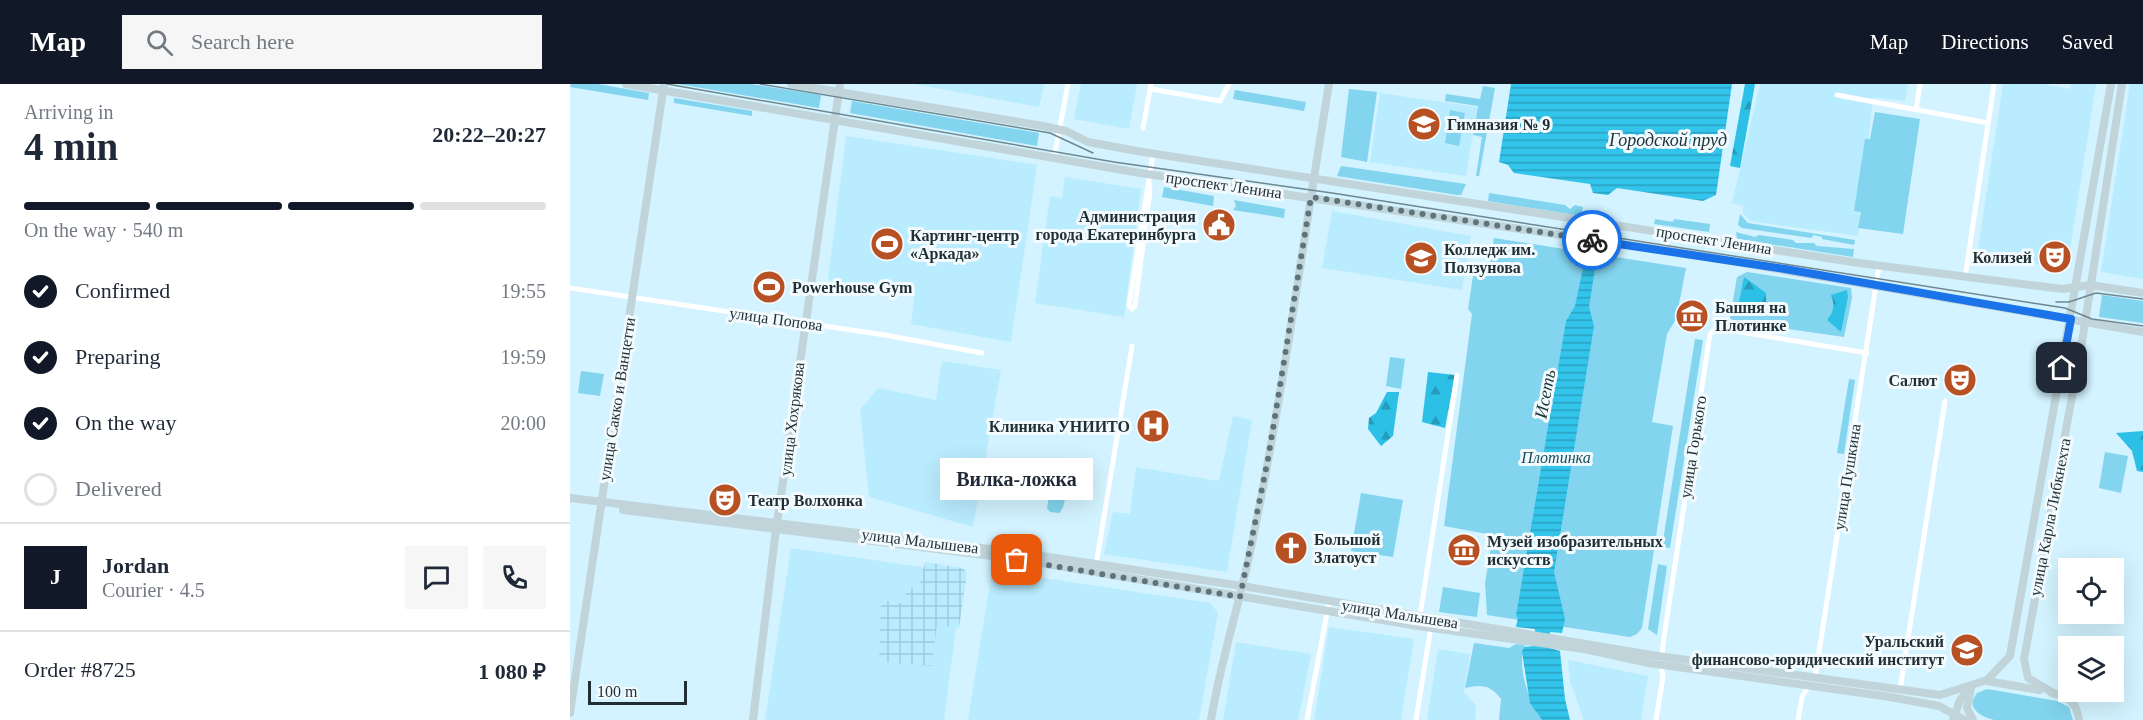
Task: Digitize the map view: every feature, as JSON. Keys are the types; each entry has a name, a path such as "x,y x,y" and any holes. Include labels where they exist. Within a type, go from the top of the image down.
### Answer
{"main road":[{"name":"проспект Ленина","path":"626,84 663,87 1054,158 1149,178 1311,197 1576,237 1876,285 2143,332"},
{"name":"проспект Ленина","path":"791,84 839,88 1059,129 1088,142 1153,154 1879,266 2062,289 2090,285 2143,293"},
{"path":"1211,720 1220,666 1240,597 1270,449 1329,84"},
{"path":"2076,287 2111,84"},
{"path":"2090,285 2122,84"},
{"name":"улица Сакко и Ванцетти","path":"570,713 573,670 633,298 663,87"},
{"name":"улица Хохрякова","path":"753,720 777,526 839,88"},
{"name":"улица Карла Либкнехта","path":"2055,694 2028,678 2024,659 2090,285"},
{"name":"улица Карла Либкнехта","path":"1972,686 1987,680 2010,656 2076,287"},
{"name":"улица Малышева","path":"570,498 1017,560 1242,586 1329,606 1431,624 1517,635 1661,661"},
{"name":"улица Малышева","path":"570,503 601,504"},
{"name":"улица Малышева","path":"1095,569 1240,597 1420,618 1431,624"},
{"path":"1661,661 1816,677 1940,695 1972,686"},
{"path":"1661,661 1939,706 1954,717 1965,720"},
{"name":"улица Карла Либкнехта","path":"1987,680 2068,698 2076,706 2078,718"},
{"path":"1954,717 1963,695 1972,686"},
{"path":"1972,686 1967,708 1973,720"}],"street":[{"path":"1054,158 1068,84"},
{"path":"1143,128 1151,86 1220,101 1228,84"},
{"path":"1916,110 1920,84"},
{"path":"1965,278 1994,84"},
{"path":"1837,95 1988,123"},
{"path":"1149,178 1150,191 1138,284 1135,306 1132,309 1129,305 1145,190 1153,154"},
{"name":"улица Пушкина","path":"1816,677 1879,266"},
{"name":"улица Попова","path":"570,288 982,353"},
{"name":"улица Горького","path":"1656,720 1663,677 1661,661 1709,337 1717,328 1867,353"},
{"path":"1095,569 1132,346"},
{"path":"1420,618 1457,375"},
{"path":"1900,690 1945,400"},
{"path":"1306,720 1329,606"},
{"path":"1416,720 1431,624"},
{"path":"1798,720 1802,697 1809,685 1816,677 1825,687"}],"shaded area":[{"path":"914,84 1044,84 1039,107"},
{"path":"1081,84 1137,84 1129,129 1074,119"},
{"path":"1760,84 1908,84 1905,101 1873,97 1858,236 1750,221 1743,213 1743,206 1732,203"},
{"path":"2003,84 2043,84 2070,89 2071,84 2096,84 2067,268 1977,256"},
{"path":"2130,84 2143,84 2143,279 2101,272"},
{"name":"Гимназия № 9","path":"1380,93 1477,107 1466,176 1370,162"},
{"path":"846,136 1037,165 1011,342 911,324 915,292 828,280"},
{"path":"1065,177 1141,189 1124,317 1035,303 1050,196 1062,198"},
{"name":"Колледж им. Ползунова","path":"1332,211 1471,236 1462,290 1322,268"},
{"path":"942,361 1001,370 973,527 869,497 860,410 878,388 936,400"},
{"path":"1233,416 1252,420 1227,572 1104,554 1113,512 1130,514 1136,467 1219,481"},
{"path":"791,548 963,573 944,720 765,720"},
{"path":"925,562 963,568 967,573 959,628 937,624 932,666 879,662 881,600 905,604 906,588 919,589"},
{"path":"992,570 1210,603 1218,613 1199,720 968,720"},
{"path":"1329,627 1414,639 1401,720 1314,720"},
{"path":"1236,642 1311,654 1298,720 1223,720"},
{"path":"1438,649 1470,654 1464,692 1476,706 1475,720 1427,720"},
{"path":"1568,660 1648,676 1641,720 1584,720 1570,681"}],"green space":[{"path":"571,84 598,84 649,93 648,100 570,87"},
{"path":"678,84 751,84 821,95 819,108"},
{"path":"1745,84 1755,84 1740,168 1730,166"},
{"path":"1483,86 1495,88 1479,176 1476,176 1482,137 1473,135 1478,106 1445,101 1446,94 1480,99"},
{"path":"1349,89 1377,92 1367,162 1341,157"},
{"path":"1235,90 1306,102 1304,111 1233,99"},
{"path":"674,98 752,111 752,116 674,103"},
{"path":"852,101 1039,133 1037,146 850,113"},
{"path":"1450,110 1465,113 1459,146 1445,143"},
{"path":"1875,112 1920,119 1903,234 1858,228 1861,212 1854,211 1865,139 1870,139"},
{"path":"1341,166 1466,184 1461,195 1457,195 1337,176"},
{"path":"1164,187 1214,196 1213,206 1162,197"},
{"path":"1489,193 1565,205 1570,209 1575,205 1583,207 1581,216 1488,201"},
{"path":"1234,200 1285,209 1284,218 1233,210 1236,206"},
{"path":"1740,214 1748,223 1855,240 1854,245 1813,235 1812,238 1742,228 1738,225"},
{"path":"1655,219 1710,224 1709,232 1654,224"},
{"path":"1736,232 1755,237 1759,235 1793,240 1796,243 1814,243 1817,246 1854,249 1853,257 1737,239"},
{"name":"Плотинка","path":"1494,238 1686,268 1676,319 1667,334 1652,422 1673,426 1642,628 1630,637 1487,615 1485,583 1493,535 1444,526 1472,314 1468,309 1473,276 1478,276 1490,264"},
{"path":"1747,272 1851,288 1852,298 1844,337 1734,321 1730,318 1737,277"},
{"path":"1744,277 1766,293 1766,302 1738,307"},
{"path":"1847,290 1848,297 1841,332 1827,320 1833,308 1831,295"},
{"path":"2102,295 2143,301 2143,323 2099,317"},
{"path":"1695,339 1703,340 1670,548 1662,547"},
{"path":"1390,357 1405,359 1401,389 1386,386"},
{"path":"581,371 604,374 600,396 578,393"},
{"path":"1428,372 1455,375 1445,428 1422,422"},
{"path":"1849,379 1855,380 1844,454 1837,453"},
{"path":"1387,392 1399,392 1393,436 1381,446 1368,429 1369,418 1376,413"},
{"path":"2143,431 2143,472 2137,471 2132,451 2116,433"},
{"path":"2105,452 2128,456 2121,493 2099,488"},
{"path":"1054,483 1064,485 1065,488 1064,504 1059,513 1050,512 1047,508 1051,486"},
{"path":"1361,493 1403,500 1393,557 1351,551"},
{"path":"1658,564 1667,566 1657,635 1648,629"},
{"path":"1443,587 1480,593 1477,617 1439,612"},
{"path":"1474,643 1509,648 1516,644 1525,645 1522,662 1525,684 1542,720 1499,720 1501,699 1497,694 1485,687 1465,688"},
{"path":"1987,689 2057,701 2069,707 2073,720 1994,720 1979,714 1973,707 1977,693"}],"water":[{"name":"Городской пруд","path":"1511,84 1732,84 1716,195 1703,201 1617,188 1608,195 1593,193 1590,184 1514,173 1508,165 1499,162"},
{"path":"1586,254 1597,256 1589,307 1594,326 1554,572 1565,619 1562,633 1550,632 1550,648 1560,651 1565,699 1570,720 1542,720 1530,703 1522,652 1524,647 1534,646 1535,629 1516,627 1518,617 1516,616 1566,321 1575,306"}],"tram line":[{"path":"667,84 1114,162 1332,193 2065,308 2092,319 2143,326"},
{"path":"760,84 1050,133 1093,153"},
{"path":"2056,302 2069,302 2096,293 2143,299"}],"way so far":[{"path":"1017,560 1240,597 1254,538 1311,197 1592,240"}],"place":[{"name":"Гимназия № 9","path":"1424,124"},
{"name":"Администрация города Екатеринбурга","path":"1219,225"},
{"name":"Картинг-центр «Аркада»","path":"887,244"},
{"name":"Колизей","path":"2055,257"},
{"name":"Колледж им. Ползунова","path":"1421,258"},
{"name":"Powerhouse Gym","path":"769,287"},
{"name":"Башня на Плотинке","path":"1692,316"},
{"name":"Салют","path":"1960,380"},
{"name":"Клиника УНИИТО","path":"1153,426"},
{"name":"Театр Волхонка","path":"725,500"},
{"name":"Большой Златоуст","path":"1291,548"},
{"name":"Музей изобразительных искусств","path":"1464,550"},
{"name":"Вилка-ложка","path":"1017,560"},
{"name":"Уральский финансово-юридический институт","path":"1967,650"}],"route":[{"path":"1592,240 1785,269 2071,319 2062,368"}],"water label":[{"name":"Исеть","path":"1545,394"}]}
